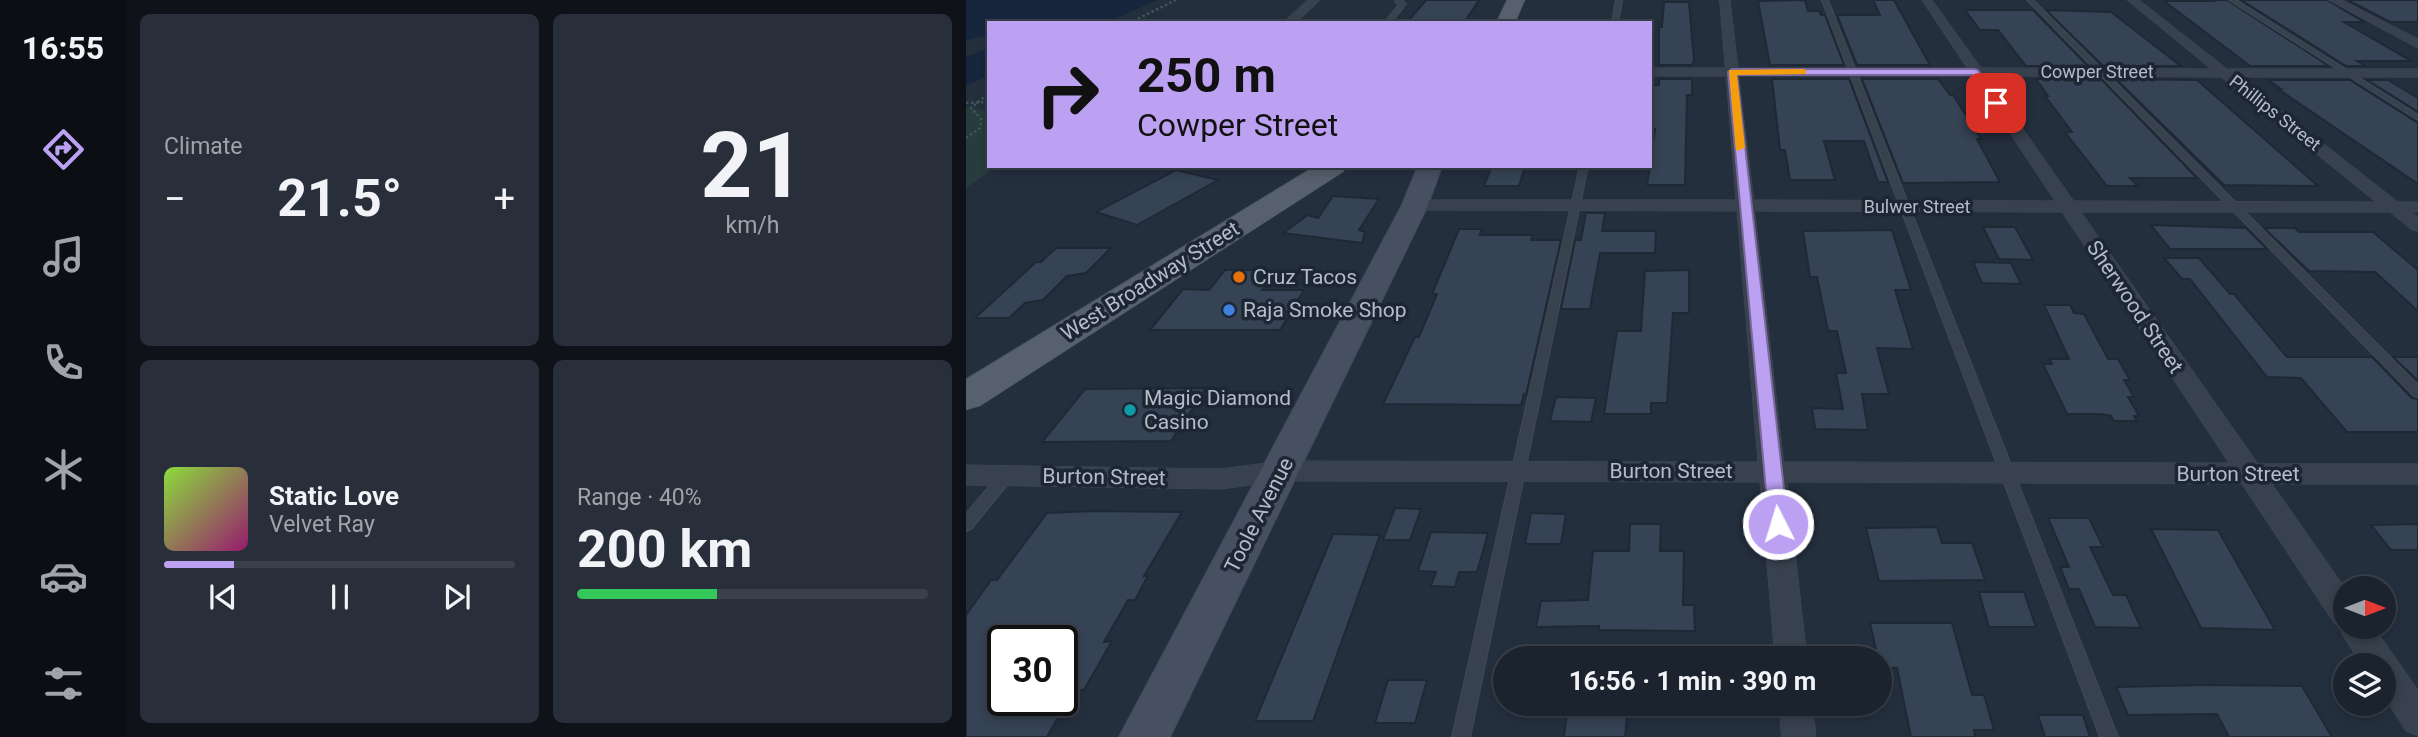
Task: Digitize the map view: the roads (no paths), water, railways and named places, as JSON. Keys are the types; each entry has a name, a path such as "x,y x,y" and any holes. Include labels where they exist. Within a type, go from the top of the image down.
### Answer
{"main road":[{"path":"1506,21 1516,0"},
{"name":"West Broadway Street","path":"966,397 1331,168"},
{"name":"Toole Avenue","path":"1144,737 1428,179"}],"street":[{"path":"1291,21 1315,0"},
{"path":"1725,0 1790,646"},
{"name":"Sherwood Street","path":"1927,0 2333,596"},
{"name":"Phillips Street","path":"2132,0 2418,226"},
{"path":"2334,0 2418,44"},
{"name":"Cowper Street","path":"1652,72 2418,73"},
{"name":"Bulwer Street","path":"1428,179 1576,205 2418,207"},
{"name":"Burton Street","path":"966,475 1221,479 1281,471 2418,474"},
{"path":"2396,687 2418,719"},
{"path":"1797,716 1799,737"}],"lane":[{"path":"1389,21 1403,4 1398,2 1400,0"},
{"path":"1615,21 1619,0"},
{"path":"1825,0 2109,737"},
{"path":"2030,0 2418,393"},
{"path":"2232,0 2418,118"},
{"path":"1461,737 1584,168"},
{"path":"966,525 1007,475"}],"water":[{"path":"966,0 1158,0 1110,21 987,21 987,35 966,40"},
{"path":"987,49 987,76 966,86 966,57"}],"place":[{"name":"Cruz Tacos","path":"1239,277"},
{"name":"Raja Smoke Shop","path":"1229,310"},
{"name":"Magic Diamond Casino","path":"1130,410"}]}
